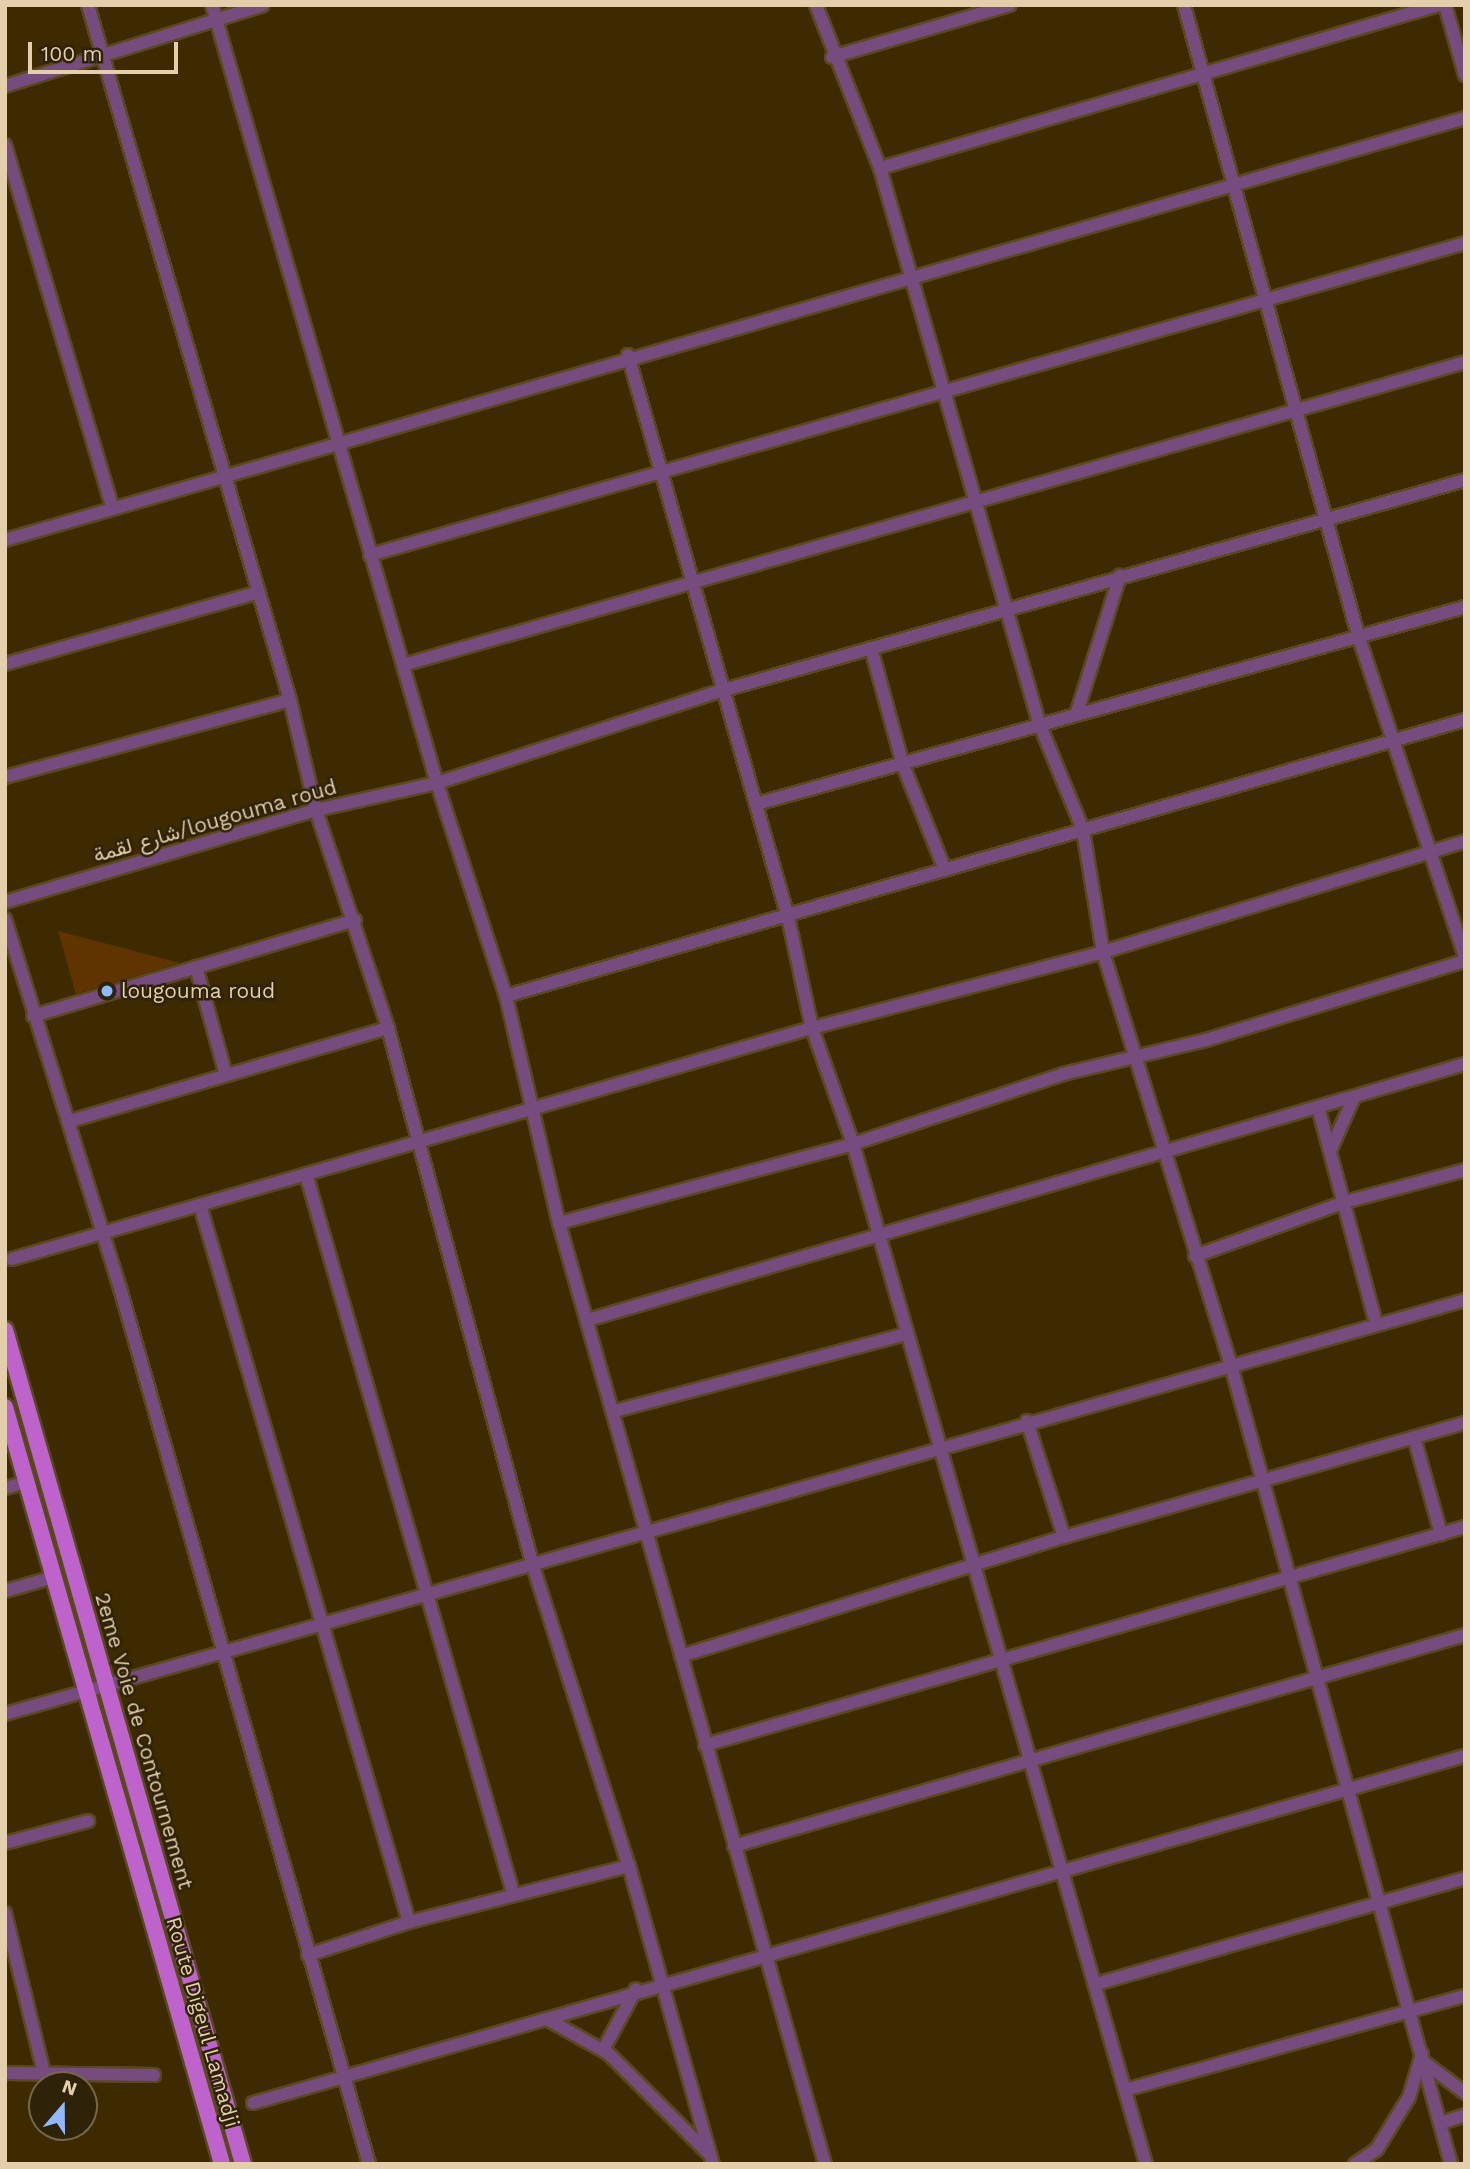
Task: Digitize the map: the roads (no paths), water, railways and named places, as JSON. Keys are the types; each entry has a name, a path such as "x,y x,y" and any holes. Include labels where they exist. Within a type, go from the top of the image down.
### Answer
{"main road":[{"name":"2eme Voie de Contournement","path":"5,1330 243,2164"},
{"name":"Route Digeul Lamadji","path":"5,1407 222,2164"}],"street":[{"path":"88,5 100,57 290,700 316,810 355,920 387,1028 533,1566 629,1866 711,2159"},
{"path":"212,5 437,783 506,996 559,1223 591,1319 705,1745 769,1956 825,2164"},
{"path":"5,86 263,5"},
{"path":"816,5 832,57 880,168 977,503 1004,609 1039,723 1083,830 1103,952 1137,1058 1161,1153 1230,1363 1286,1579 1451,2164"},
{"path":"832,57 1010,5"},
{"path":"559,1223 853,1144 1063,1074 1137,1058 1465,959 1432,850 1390,741 1358,635 1231,184 1184,5"},
{"path":"880,168 1201,70 1439,5"},
{"path":"1445,5 1465,75"},
{"path":"5,540 337,444 628,355 1465,118"},
{"path":"5,145 112,507"},
{"path":"370,555 943,388 1465,243"},
{"path":"628,355 788,917 812,1028 853,1144 876,1235 907,1334 998,1658 1064,1867 1146,2164"},
{"path":"402,665 694,584 1465,362"},
{"name":"شارع لقمة/lougouma roud","path":"5,902 316,810 437,783 724,690 1465,480"},
{"path":"1077,712 1120,576"},
{"path":"5,664 259,592"},
{"path":"756,804 903,765 1077,712 1465,607"},
{"path":"870,648 903,765 945,870"},
{"path":"5,777 290,700"},
{"path":"506,996 1465,720"},
{"path":"12,1259 306,1174 534,1112 812,1028 1103,952 1465,841"},
{"path":"5,919 33,1016 70,1121 100,1234 369,2164"},
{"path":"33,1016 355,920"},
{"path":"196,967 226,1075"},
{"path":"70,1121 387,1028"},
{"path":"591,1319 1465,1064"},
{"path":"1330,1151 1354,1097"},
{"path":"1318,1107 1376,1324"},
{"path":"1195,1256 1345,1202 1465,1170"},
{"path":"306,1174 424,1595 513,1893"},
{"path":"200,1205 409,1922"},
{"path":"5,1714 533,1566 937,1445 1465,1300"},
{"path":"615,1411 907,1334"},
{"path":"1027,1420 1064,1537"},
{"path":"681,1656 1064,1537 1261,1485 1465,1423"},
{"path":"1414,1437 1441,1534"},
{"path":"5,1488 27,1482"},
{"path":"705,1745 998,1658 1465,1527"},
{"path":"5,1591 54,1577"},
{"path":"734,1846 1029,1760 1316,1682 1465,1635"},
{"path":"253,2103 547,2019 636,1989 769,1956 1064,1867 1465,1756"},
{"path":"5,1843 88,1821"},
{"path":"308,1955 409,1922 513,1893 629,1866"},
{"path":"1096,1984 1465,1878"},
{"path":"5,1913 44,2071"},
{"path":"603,2050 636,1989"},
{"path":"1125,2090 1465,1996"},
{"path":"547,2019 603,2050 711,2159"},
{"path":"1423,2057 1465,2093"},
{"path":"1356,2164 1377,2149 1409,2097 1423,2057"},
{"path":"5,2073 28,2073"},
{"path":"98,2074 153,2075"},
{"path":"1441,2123 1465,2115"}],"place":[{"name":"lougouma roud","path":"107,991"}]}
